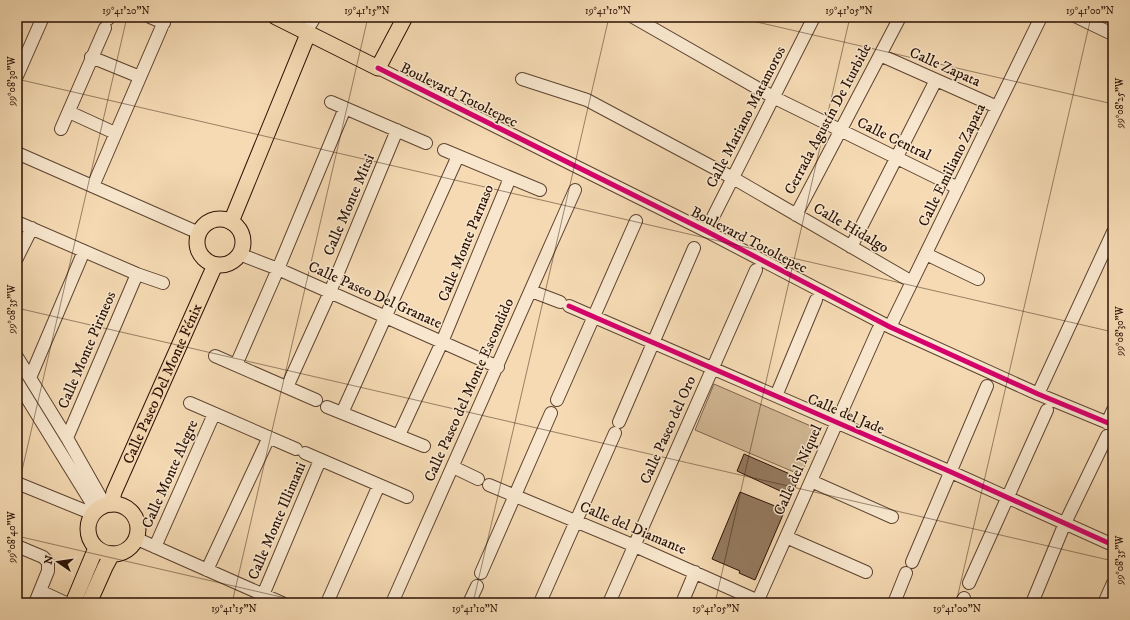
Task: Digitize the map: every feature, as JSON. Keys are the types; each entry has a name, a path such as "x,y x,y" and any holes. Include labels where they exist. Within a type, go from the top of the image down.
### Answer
{"main road":[{"name":"Boulevard Totoltepec","path":"276,17 378,68"},
{"path":"378,68 405,17"},
{"path":"231,222 307,33"},
{"path":"216,219 231,222 241,233 243,240 242,248 239,254 235,260 229,264 215,265 208,262 203,258 197,246 199,233 209,222 216,219"},
{"name":"Calle Paseo Del Monte Fénix","path":"101,508 114,492 215,265"},
{"path":"119,504 132,513 136,520 138,528 135,538 133,543 127,549 112,554 106,553 96,548 92,542 88,528 89,520 101,508 119,504"},
{"path":"73,603 96,548"},
{"path":"89,603 112,554"}],"street":[{"path":"17,76 43,17"},
{"path":"93,186 165,20 150,17"},
{"path":"307,33 315,17"},
{"name":"Calle Central","path":"632,17 774,97 958,188"},
{"name":"Calle Mariano Matamoros","path":"706,231 814,17"},
{"name":"Cerrada Agustín De Iturbide","path":"796,215 900,17"},
{"path":"1077,17 1108,32"},
{"name":"Calle Emiliano Zapata","path":"890,326 997,107 1037,19"},
{"path":"61,129 107,21"},
{"name":"Calle Zapata","path":"880,55 997,107"},
{"path":"91,57 140,77"},
{"name":"Boulevard Totoltepec","path":"378,68 706,231 890,326 1038,394 1110,424"},
{"name":"Calle Hidalgo","path":"522,79 587,100 733,178 912,282"},
{"path":"851,247 936,80"},
{"path":"331,102 426,143"},
{"path":"236,365 345,108"},
{"path":"69,112 115,133"},
{"name":"Calle Monte Mitsi","path":"287,387 330,292 397,130"},
{"path":"444,150 540,190"},
{"path":"17,153 199,233"},
{"path":"342,413 458,156"},
{"name":"Calle Monte Parnaso","path":"399,435 442,342 510,178"},
{"name":"Calle Paseo del Monte Escondido","path":"392,603 498,367 575,190"},
{"path":"557,400 595,317 636,221"},
{"path":"19,223 163,284"},
{"path":"17,258 32,228"},
{"path":"1038,394 1113,232"},
{"path":"542,598 694,248"},
{"path":"30,378 84,251"},
{"name":"Calle Paseo Del Granate","path":"239,254 278,269 498,367"},
{"path":"926,254 978,279"},
{"name":"Calle Paseo del Oro","path":"610,603 756,270"},
{"name":"Calle Monte Pirineos","path":"67,438 137,274"},
{"name":"Calle del Jade","path":"531,291 565,304 951,472 1113,545"},
{"path":"776,396 816,300"},
{"name":"Calle del Níquel","path":"756,601 878,330"},
{"path":"215,356 316,400"},
{"path":"17,357 67,438 101,508"},
{"path":"17,382 101,508"},
{"path":"912,562 987,386"},
{"path":"190,403 407,497"},
{"path":"327,407 424,446"},
{"path":"969,583 1047,410"},
{"path":"1110,424 1113,410"},
{"path":"481,573 551,413"},
{"name":"Calle Monte Alegre","path":"155,547 214,414"},
{"path":"1032,603 1065,523 1106,436"},
{"path":"207,570 269,437"},
{"name":"Calle Monte Illimani","path":"264,595 320,460"},
{"path":"453,467 478,479"},
{"path":"811,481 892,517"},
{"path":"17,482 101,508"},
{"name":"Calle del Diamante","path":"489,485 695,572 756,601"},
{"path":"327,603 379,486"},
{"path":"786,537 866,572"},
{"path":"135,538 282,603"},
{"path":"17,546 43,557 48,562 48,571 35,603"},
{"path":"682,603 695,572"},
{"path":"894,603 906,573"},
{"path":"1104,603 1113,583"},
{"path":"469,603 477,586"},
{"path":"40,591 66,603"}],"shaded area":[{"path":"714,384 820,430 801,475 695,430"}],"building":[{"path":"744,454 799,478 791,496 737,471"},
{"path":"740,492 785,510 755,580 739,573 740,571 712,559"}],"cycle path":[{"path":"378,68 706,231 890,327 1038,394 1113,425"},
{"path":"569,306 951,472 1113,545"}]}
